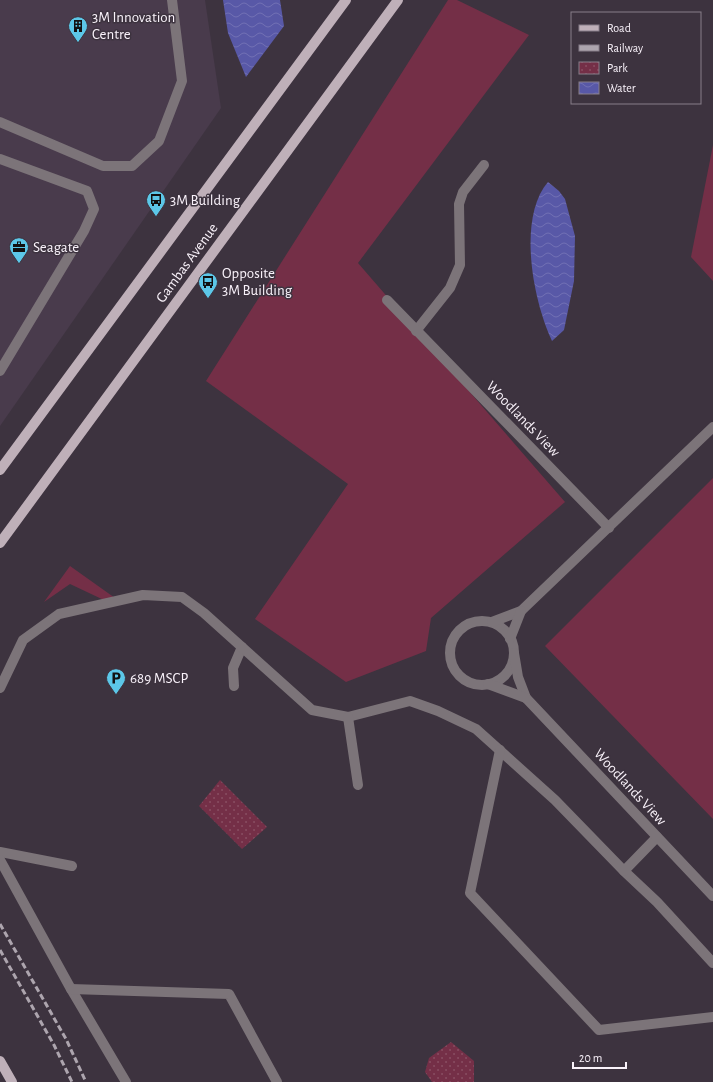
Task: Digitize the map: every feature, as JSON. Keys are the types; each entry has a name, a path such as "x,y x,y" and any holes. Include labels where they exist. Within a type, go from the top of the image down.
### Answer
{"main road":[{"name":"Gambas Avenue","path":"0,470 346,0"},
{"name":"Gambas Avenue","path":"0,543 398,0"},
{"path":"0,1061 12,1082"}],"street":[{"path":"0,122 103,166 132,166 159,141 182,81 172,0"},
{"path":"0,159 87,191 94,209 84,231 0,371"},
{"path":"416,330 450,288 460,265 459,204 463,192 484,165"},
{"name":"Woodlands View","path":"387,300 609,528"},
{"name":"Woodlands View","path":"526,698 488,684 474,684 466,681 458,674 450,655 453,638 460,629 467,624 478,621 492,622 521,611 712,428"},
{"path":"0,688 23,640 59,614 143,595 182,597 204,613 312,710 348,716 410,701 438,711 476,729 555,800 624,871 657,902 713,963"},
{"name":"Woodlands View","path":"510,639 521,611"},
{"name":"Woodlands View","path":"492,622 504,630 510,639 514,653 516,672 526,698 713,896"},
{"path":"234,686 233,668 242,647"},
{"path":"488,684 505,675 511,665 514,653"},
{"path":"348,716 358,785"},
{"path":"500,750 470,893 599,1030 713,1017"},
{"path":"624,871 657,837"},
{"path":"0,852 72,866"},
{"path":"0,860 71,989 126,1082"},
{"path":"71,989 229,994 277,1082"}],"shaded area":[{"path":"0,0 205,0 221,108 0,426"}],"green space":[{"path":"448,0 457,0 529,35 358,263 565,502 431,618 426,651 346,682 255,619 348,484 206,381"},
{"path":"713,145 713,281 691,257"},
{"path":"713,478 713,819 545,646"},
{"path":"70,566 115,598 106,601 70,584 44,602"},
{"path":"220,780 267,827 242,849 199,806"},
{"path":"451,1042 474,1061 474,1082 432,1082 425,1072 429,1058"}],"water":[{"path":"223,0 280,0 284,26 246,77 228,33"},
{"path":"548,182 559,191 565,199 575,236 574,281 564,330 552,341 539,304 531,260 533,216 538,198"}],"railway":[{"path":"0,924 66,1039 86,1082"},
{"path":"0,950 54,1045 72,1082"}],"place":[{"name":"3M Innovation Centre","path":"78,43"},
{"name":"3M Building","path":"156,217"},
{"name":"Seagate","path":"19,264"},
{"name":"Opposite 3M Building","path":"208,299"},
{"name":"689 MSCP","path":"116,695"}]}
